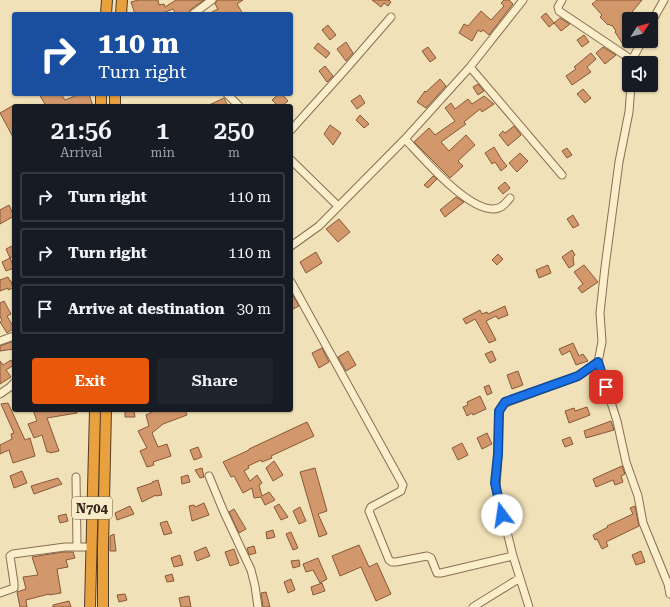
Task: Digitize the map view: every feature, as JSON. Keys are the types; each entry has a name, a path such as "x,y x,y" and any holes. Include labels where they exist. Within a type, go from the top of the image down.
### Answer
{"highway":[{"path":"106,12 107,0"},
{"path":"121,12 124,1"},
{"name":"N704","path":"90,603 95,412"},
{"name":"N704","path":"103,604 106,412"},
{"path":"95,422 106,423"},
{"path":"90,603 103,604"}],"street":[{"path":"196,12 212,0"},
{"path":"293,245 319,226 405,139 470,67 523,0"},
{"path":"562,0 558,7 559,11 625,56"},
{"path":"657,12 664,0"},
{"path":"293,128 391,17"},
{"path":"470,67 562,175"},
{"path":"630,92 629,112 619,162 605,267 600,313 602,342 598,362 617,421 626,462 638,496 642,523 668,584 670,594"},
{"path":"229,96 237,104"},
{"path":"405,139 451,187 478,205 492,209 498,208 504,206 510,198"},
{"path":"293,162 338,206"},
{"path":"293,286 403,485 401,491 371,507 369,511 389,560 396,562 427,556 431,558 437,573 441,573 513,556"},
{"path":"0,341 12,337"},
{"path":"528,607 513,556 496,488 499,411 505,402 578,376 598,362"},
{"path":"0,394 12,385"},
{"path":"209,476 251,570 258,607"},
{"path":"76,477 77,546"},
{"path":"0,593 14,588 10,556 13,554 65,547 92,547"},
{"path":"473,607 520,578"}],"building":[{"path":"138,0 158,0 159,5 164,4 165,7 176,0 204,0 189,12 175,12 173,9 165,12 134,12 131,2"},
{"path":"217,0 243,0 237,4 242,12 212,12 218,9 215,4"},
{"path":"372,0 389,0 391,2 388,6 384,3 381,7"},
{"path":"504,0 509,0 513,4 489,35 483,30 481,32 478,30 472,41 459,33 464,24 468,26 481,11 491,20 504,6 501,3"},
{"path":"597,0 642,0 632,12 622,12 622,43 612,25 608,25 600,17 602,15 592,4"},
{"path":"546,13 554,23 549,27 541,17"},
{"path":"560,18 570,24 561,31 554,23"},
{"path":"328,25 336,35 330,40 322,30"},
{"path":"584,35 589,42 582,47 577,40"},
{"path":"346,42 353,53 346,61 337,49"},
{"path":"318,43 330,53 326,58 314,48"},
{"path":"428,47 436,58 430,62 422,51"},
{"path":"603,47 616,55 605,64 596,53"},
{"path":"591,53 596,59 587,67 591,72 572,85 566,76 576,69 574,67"},
{"path":"325,66 333,76 327,82 319,71"},
{"path":"440,79 446,86 426,108 417,102 425,91 426,92"},
{"path":"478,84 484,91 478,95 473,87"},
{"path":"583,89 591,98 585,103 577,94"},
{"path":"360,95 365,103 357,109 351,101"},
{"path":"40,96 62,96 65,100 75,96 90,96 92,104 45,104"},
{"path":"277,96 284,96 288,101 284,104 276,104 272,100"},
{"path":"484,96 494,104 482,112 480,109 464,122 466,124 441,142 449,151 466,135 475,145 458,161 463,166 450,178 414,142 429,128 435,135 455,121 445,108 451,103 455,109 468,99 472,104"},
{"path":"224,98 227,104 211,104"},
{"path":"12,106 12,135 0,113"},
{"path":"360,115 369,124 364,128 356,120"},
{"path":"330,125 341,133 333,145 324,134"},
{"path":"514,126 521,135 508,146 499,135 503,131 505,133"},
{"path":"494,147 507,166 501,171 495,162 492,164 485,153"},
{"path":"567,148 572,155 567,158 562,151"},
{"path":"520,153 528,161 517,172 509,163"},
{"path":"433,176 437,179 428,188 424,185"},
{"path":"505,182 510,188 503,194 498,188"},
{"path":"456,197 464,202 445,217 440,210"},
{"path":"9,205 12,212 12,217 0,224 0,210"},
{"path":"573,215 579,225 573,228 567,219"},
{"path":"339,219 350,232 338,242 326,229"},
{"path":"12,246 12,257 10,258 6,249"},
{"path":"572,250 575,255 573,257 574,265 569,268 562,257"},
{"path":"316,252 322,263 306,273 300,262"},
{"path":"498,254 503,259 497,265 492,260"},
{"path":"10,258 12,269 6,271 2,262"},
{"path":"548,265 551,273 539,278 536,270"},
{"path":"584,265 598,282 582,293 578,288 583,284 574,272"},
{"path":"8,277 11,281 12,288 8,290 8,288 0,291 0,280"},
{"path":"293,296 299,306 293,309"},
{"path":"4,301 11,314 7,316 12,325 12,329 7,333 0,322 2,321 0,316 0,303"},
{"path":"505,306 508,315 498,319 496,316 486,321 496,340 489,343 475,319 466,324 463,319 480,310 482,314 487,312 488,314"},
{"path":"12,342 12,349 0,351 0,346"},
{"path":"573,343 579,356 583,354 588,361 576,365 570,351 562,355 559,349"},
{"path":"322,348 329,362 319,368 312,353"},
{"path":"348,351 356,365 346,371 338,357"},
{"path":"492,351 496,360 490,363 485,354"},
{"path":"11,360 12,366 6,370 11,377 0,384 0,361 3,365"},
{"path":"518,371 523,385 512,389 507,375"},
{"path":"489,385 492,393 487,395 484,387"},
{"path":"480,396 486,409 467,416 463,407 468,405 467,402"},
{"path":"8,403 25,440 30,438 35,456 13,463 9,450 0,454 0,445 12,439 11,434 14,433 1,404"},
{"path":"587,407 590,415 569,423 565,411 574,408 575,411"},
{"path":"34,412 77,412 47,418 59,451 50,453 47,452 42,435 34,438 28,424 37,421"},
{"path":"125,412 134,412 135,417 125,417"},
{"path":"152,412 186,412 187,415 163,424 152,433 158,447 167,444 171,456 153,462 154,465 147,467 140,451 147,448 138,431 149,426 146,415"},
{"path":"611,421 614,430 586,438 584,431"},
{"path":"307,422 314,436 271,456 272,458 262,462 261,460 248,466 249,468 244,471 250,481 257,475 262,483 259,485 262,496 269,492 275,500 265,505 261,497 254,498 252,488 243,493 234,476 231,477 223,462"},
{"path":"487,433 492,444 482,449 477,438"},
{"path":"570,437 573,444 565,447 562,440"},
{"path":"462,443 468,455 458,460 452,448"},
{"path":"198,447 202,457 194,460 190,450"},
{"path":"274,461 283,475 273,481 266,468"},
{"path":"622,466 625,474 621,476 623,482 615,485 613,480 596,487 593,479"},
{"path":"202,468 204,477 200,478 195,470"},
{"path":"315,468 327,511 318,514 327,534 319,537 300,472"},
{"path":"22,471 27,483 14,488 10,476"},
{"path":"188,475 190,482 182,484 181,477"},
{"path":"58,478 62,484 34,494 31,486"},
{"path":"158,480 162,495 156,495 142,502 137,488"},
{"path":"204,503 209,515 192,521 189,506 194,505 195,507"},
{"path":"279,504 288,517 281,520 274,507"},
{"path":"130,506 134,514 117,520 115,513"},
{"path":"635,506 639,526 606,542 608,546 602,549 597,539 595,540 593,535 608,527 607,526 633,514 630,508"},
{"path":"300,507 306,521 299,524 293,511"},
{"path":"234,509 246,529 239,533 229,512"},
{"path":"66,514 68,521 60,523 58,516"},
{"path":"167,521 172,533 164,535 160,523"},
{"path":"273,530 275,537 267,539 266,532"},
{"path":"291,532 298,548 293,550 286,534"},
{"path":"114,534 116,551 110,551 110,536"},
{"path":"359,545 369,567 377,563 391,594 376,601 361,567 340,576 332,556"},
{"path":"254,546 256,553 249,555 247,548"},
{"path":"206,547 210,556 197,561 194,552"},
{"path":"234,549 239,563 230,566 225,552"},
{"path":"641,551 645,562 636,565 632,555"},
{"path":"63,552 73,552 75,558 66,560 68,567 57,569 61,593 49,594 26,600 27,607 20,607 17,592 26,589 23,577 38,575 32,557"},
{"path":"180,555 183,565 174,567 171,558"},
{"path":"318,558 327,579 320,583 313,570 306,572 303,564"},
{"path":"299,560 300,566 293,568 291,561"},
{"path":"172,574 174,581 167,582 165,576"},
{"path":"291,579 295,590 288,593 284,582"},
{"path":"322,583 325,591 313,595 311,587"},
{"path":"266,592 270,607 263,607 261,593"},
{"path":"125,594 127,600 119,602 117,595"},
{"path":"189,596 191,607 181,607 179,598"},
{"path":"69,601 71,607 53,607 53,605"}],"route":[{"path":"502,515 495,483 498,454 499,411 505,402 578,376 598,362 606,387"}]}
